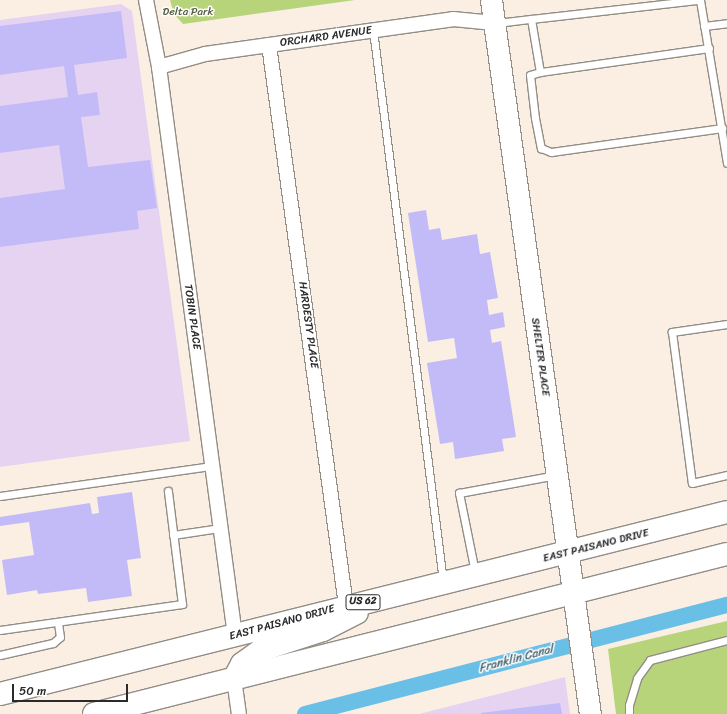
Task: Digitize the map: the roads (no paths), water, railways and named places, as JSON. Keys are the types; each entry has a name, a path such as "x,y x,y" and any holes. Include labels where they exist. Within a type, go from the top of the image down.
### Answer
{"main road":[{"name":"EAST PAISANO DRIVE","path":"0,694 235,636 346,606 567,553 727,512"},
{"path":"94,714 727,554"},
{"path":"234,679 239,668 251,656 337,623 378,599"}],"street":[{"name":"TOBIN PLACE","path":"146,0 159,66 235,636"},
{"name":"SHELTER PLACE","path":"491,0 572,593 590,714"},
{"name":"ORCHARD AVENUE","path":"159,66 205,54 453,19 494,23"},
{"name":"HARDESTY PLACE","path":"269,45 346,606"},
{"path":"234,679 239,714"}],"lane":[{"path":"494,23 699,0 709,48 727,164"},
{"path":"531,19 540,72"},
{"path":"704,26 727,22"},
{"path":"373,30 443,583"},
{"path":"709,48 540,72 530,76 530,83 541,148 551,152 722,128"},
{"path":"727,324 672,332 692,483 727,475"},
{"path":"0,496 212,466"},
{"path":"475,575 459,493 556,475"},
{"path":"0,630 182,604 168,490"},
{"path":"173,535 220,528"},
{"path":"0,655 53,643 60,637 58,622"},
{"path":"629,714 637,678 650,660 727,640"}],"waterway":[{"name":"Franklin Canal","path":"305,714 727,605"}],"park label":[{"name":"Delta Park","path":"188,12"}]}
